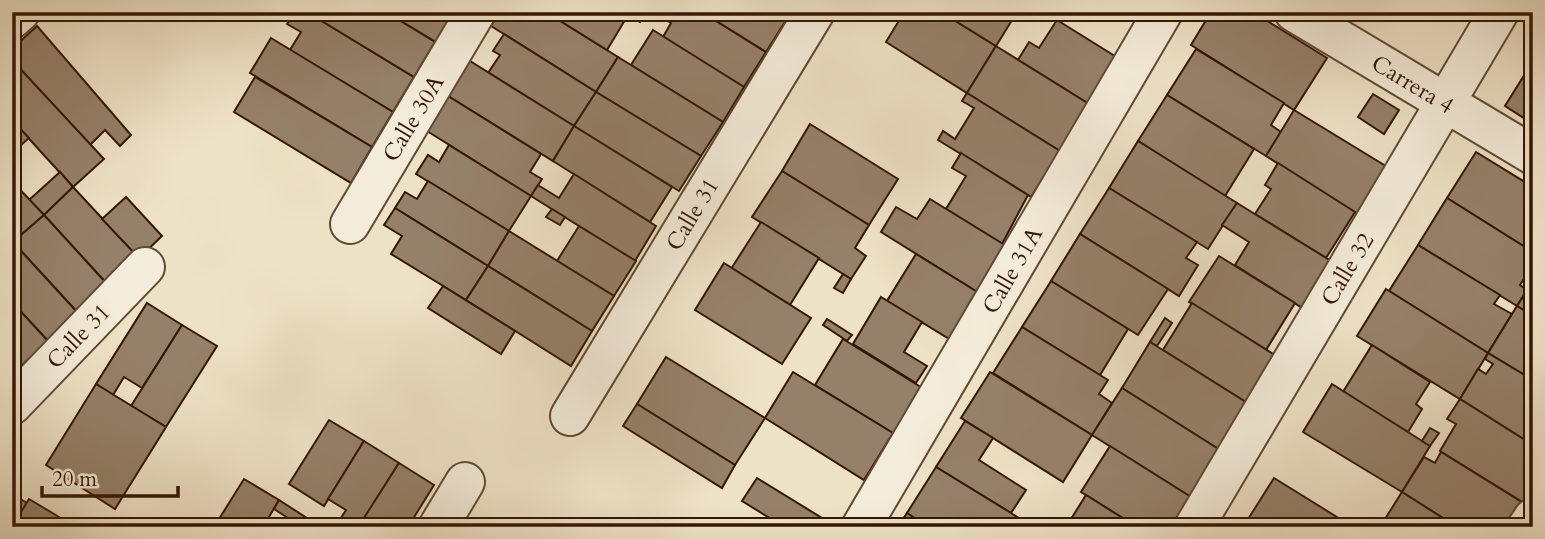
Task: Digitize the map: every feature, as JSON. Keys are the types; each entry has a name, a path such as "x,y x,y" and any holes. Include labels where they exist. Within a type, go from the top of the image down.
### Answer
{"street":[{"path":"12,19 20,12"},
{"name":"Calle 30A","path":"350,223 477,12"},
{"name":"Calle 31","path":"570,416 815,12"},
{"name":"Calle 31A","path":"861,527 1163,12"},
{"name":"Carrera 4","path":"1294,12 1533,155"},
{"name":"Calle 32","path":"1194,527 1499,12"},
{"name":"Calle 31","path":"12,405 145,267"},
{"path":"438,527 465,482"},
{"path":"1527,527 1533,518"}],"building":[{"path":"295,12 307,12 414,77 393,112 290,50 301,32 287,24"},
{"path":"307,12 386,12 435,42 414,77"},
{"path":"386,12 455,12 436,42"},
{"path":"500,12 546,12 618,57 596,92 491,26"},
{"path":"546,12 625,12 628,15 607,50"},
{"path":"625,12 646,12 640,22"},
{"path":"654,12 702,12 766,52 744,87 663,37 671,23"},
{"path":"702,12 781,12 788,17 766,52"},
{"path":"896,12 941,12 996,46 967,93 886,42 900,19 894,16"},
{"path":"941,12 1017,12 996,46"},
{"path":"1211,12 1253,12 1327,58 1294,110 1191,45"},
{"path":"1057,20 1118,58 1089,104 1018,60 1029,42 1039,48"},
{"path":"37,26 131,135 120,146 105,130 90,145 12,60 12,49"},
{"path":"653,30 744,87 723,122 631,65"},
{"path":"504,34 596,92 574,126 488,73 500,55 493,51"},
{"path":"271,38 393,112 372,147 250,73"},
{"path":"996,46 1089,104 1060,151 967,93"},
{"path":"1196,49 1284,103 1271,125 1281,132 1266,156 1167,95"},
{"path":"618,57 723,122 701,156 596,92"},
{"path":"12,60 104,159 73,187 12,120"},
{"path":"470,61 574,126 553,161 448,96"},
{"path":"1533,61 1533,124 1505,106"},
{"path":"255,77 372,147 351,183 234,112"},
{"path":"596,92 701,156 679,191 574,126"},
{"path":"967,93 1060,151 1031,197 938,140 943,131 955,139 974,108 962,101"},
{"path":"1373,94 1399,110 1384,134 1358,117"},
{"path":"1167,95 1254,149 1225,196 1138,141"},
{"path":"448,96 541,154 530,172 542,179 531,196 427,131"},
{"path":"1294,110 1394,171 1364,218 1266,156"},
{"path":"12,120 29,138 12,153"},
{"path":"810,124 898,179 869,225 782,171"},
{"path":"574,126 672,187 650,222 553,161"},
{"path":"1138,141 1237,203 1208,249 1109,188"},
{"path":"449,145 531,196 509,231 416,174 428,155 439,162"},
{"path":"1476,152 1533,187 1533,252 1447,198"},
{"path":"961,153 1028,195 1002,244 946,209 966,176 952,168"},
{"path":"1278,163 1355,212 1326,258 1255,214 1271,189 1265,185"},
{"path":"782,171 869,225 855,248 866,256 851,279 752,217"},
{"path":"60,172 73,187 44,215 29,200"},
{"path":"574,174 656,226 635,261 531,196 538,185 559,198"},
{"path":"12,181 44,215 13,242 12,242"},
{"path":"428,181 509,231 488,266 395,208 405,192 417,199"},
{"path":"73,187 139,258 108,285 44,215"},
{"path":"1109,188 1197,242 1186,258 1198,265 1179,296 1080,234"},
{"path":"126,197 162,236 139,258 102,219"},
{"path":"1447,198 1533,252 1533,274 1529,271 1520,285 1527,290 1517,306 1418,245"},
{"path":"930,199 1008,247 979,293 881,232 896,207 917,219"},
{"path":"1237,203 1336,264 1307,311 1235,265 1249,242 1222,225"},
{"path":"395,208 488,266 466,300 391,254 402,236 384,225"},
{"path":"552,209 565,217 560,225 546,217"},
{"path":"44,215 108,285 78,313 13,242"},
{"path":"761,222 819,258 790,305 731,269"},
{"path":"579,226 636,261 614,296 557,261"},
{"path":"509,231 614,296 592,331 488,266"},
{"path":"1080,234 1168,289 1138,335 1051,281"},
{"path":"1418,245 1500,295 1494,304 1512,314 1488,353 1389,291"},
{"path":"20,250 78,313 48,341 12,302 12,257"},
{"path":"916,254 979,293 951,340 887,301"},
{"path":"1219,256 1295,303 1266,350 1189,302"},
{"path":"724,263 811,318 782,364 695,310"},
{"path":"488,266 592,331 571,366 466,300"},
{"path":"843,274 851,279 843,293 834,288"},
{"path":"1051,281 1128,329 1100,375 1022,327"},
{"path":"443,286 515,331 501,354 428,308"},
{"path":"1386,289 1488,353 1460,399 1357,336"},
{"path":"881,297 922,322 904,352 927,366 916,383 853,344"},
{"path":"1522,298 1533,304 1533,316 1517,306"},
{"path":"12,302 48,341 18,369 12,363"},
{"path":"147,303 182,325 142,388 124,377 113,395 96,384"},
{"path":"1192,303 1278,357 1249,404 1163,350"},
{"path":"1517,306 1533,316 1533,380 1488,353"},
{"path":"1165,318 1172,323 1157,346 1150,342"},
{"path":"827,319 852,335 847,341 823,325"},
{"path":"182,325 217,346 166,427 131,406"},
{"path":"1022,327 1108,380 1099,394 1112,403 1092,435 993,373"},
{"path":"843,339 924,389 896,435 815,385"},
{"path":"1150,342 1249,404 1220,450 1122,388"},
{"path":"1372,345 1430,382 1416,404 1422,409 1408,432 1343,392"},
{"path":"1488,353 1533,380 1533,445 1460,399 1478,369 1486,374 1493,364 1485,359"},
{"path":"666,357 765,418 735,465 637,404"},
{"path":"793,372 893,433 864,480 765,418"},
{"path":"990,372 1092,435 1063,482 961,418"},
{"path":"96,384 166,427 115,509 46,465"},
{"path":"1332,384 1430,446 1402,492 1303,432"},
{"path":"1122,388 1220,450 1191,497 1092,435"},
{"path":"1460,399 1533,445 1533,502 1530,507 1440,451 1456,424 1447,419"},
{"path":"637,404 735,465 722,488 623,426"},
{"path":"329,420 364,441 324,506 289,484"},
{"path":"965,421 993,438 979,460 1026,490 1011,513 936,467"},
{"path":"1430,428 1439,433 1430,446 1422,441"},
{"path":"364,441 399,463 359,527 335,527 346,510 328,499"},
{"path":"1110,446 1191,497 1173,527 1137,527 1081,492"},
{"path":"1441,452 1530,507 1517,527 1457,527 1402,492 1424,457 1435,463"},
{"path":"399,463 434,485 408,527 372,527 362,521"},
{"path":"936,467 1033,527 928,527 907,513"},
{"path":"757,478 835,526 784,527 742,501"},
{"path":"1274,478 1353,527 1250,527 1245,524"},
{"path":"244,479 279,500 263,527 214,527"},
{"path":"1402,492 1457,527 1380,527"},
{"path":"12,494 27,503 12,527"},
{"path":"1086,495 1137,527 1066,527"},
{"path":"29,499 64,520 60,527 12,527"},
{"path":"279,500 313,522 311,527 302,527 274,509"},
{"path":"907,513 928,527 898,527"}]}
